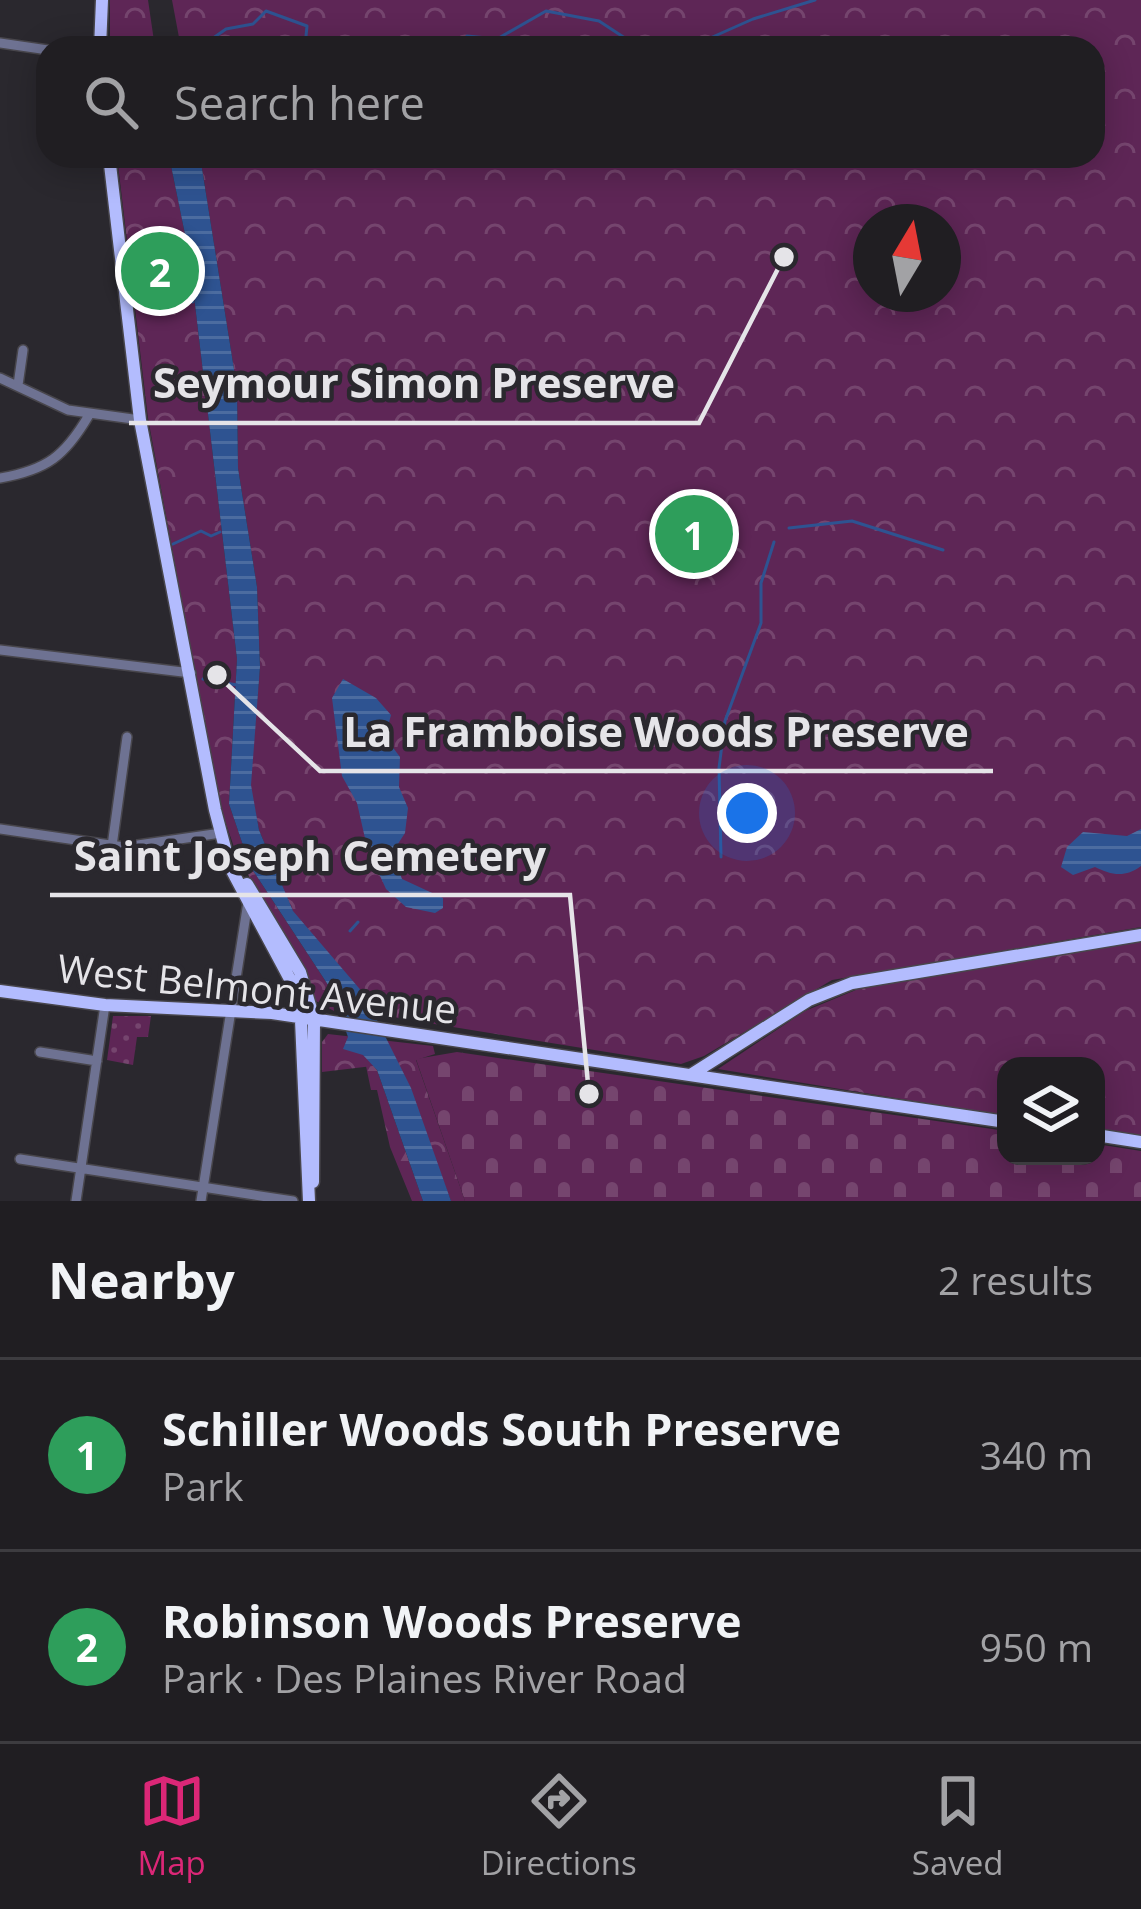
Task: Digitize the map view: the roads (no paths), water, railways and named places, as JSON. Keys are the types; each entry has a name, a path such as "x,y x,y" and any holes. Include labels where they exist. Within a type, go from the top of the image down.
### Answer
{"main road":[{"path":"100,36 102,0"},
{"path":"110,168 140,420 221,833 248,902 292,976 308,1019"},
{"path":"228,852 300,972 308,1019 310,1201"},
{"path":"692,1074 783,1016 867,979 1141,934"},
{"name":"West Belmont Avenue","path":"0,991 106,1004 229,1009 396,1030 997,1120"},
{"path":"1105,1136 1141,1142"}],"street":[{"path":"0,44 36,48"},
{"path":"18,386 23,350"},
{"path":"0,378 88,415 140,420"},
{"path":"0,478 31,472 62,457 88,415"},
{"path":"0,650 190,673"},
{"path":"112,846 127,736"},
{"path":"0,829 112,846 221,833"},
{"path":"201,1201 248,902"},
{"path":"76,1201 106,1004"},
{"path":"40,1052 97,1061"},
{"path":"20,1160 293,1201"}],"water":[{"path":"171,168 202,168 237,388 238,468 257,587 260,667 251,785 259,830 293,911 364,994 411,1088 451,1201 423,1201 377,1070 363,1055 343,1049 348,1037 332,991 250,866 229,804 237,659 189,254"},
{"path":"343,679 376,698 391,715 385,737 400,757 399,787 408,808 405,833 392,853 402,879 443,898 443,908 435,913 406,907 386,889 367,847 357,803 342,776 332,698"},
{"path":"1141,829 1141,866 1135,870 1118,874 1095,867 1073,875 1061,867 1067,847 1083,832 1127,836"}],"waterway":[{"path":"715,36 815,0"},
{"path":"216,36 253,24 266,11 307,26 306,36"},
{"path":"502,36 546,11 599,21 622,36"},
{"path":"131,259 193,302"},
{"path":"789,528 852,521 943,550"},
{"path":"173,544 201,531 211,536 220,532"},
{"path":"721,857 719,768 725,721 761,623 761,583 774,542"},
{"path":"203,679 237,685"},
{"path":"350,931 358,922"}],"place":[{"name":"Seymour Simon Preserve","path":"784,257"},
{"name":"Robinson Woods Preserve","path":"160,271"},
{"name":"Schiller Woods South Preserve","path":"694,534"},
{"name":"La Framboise Woods Preserve","path":"217,675"},
{"name":"Saint Joseph Cemetery","path":"589,1094"}]}
